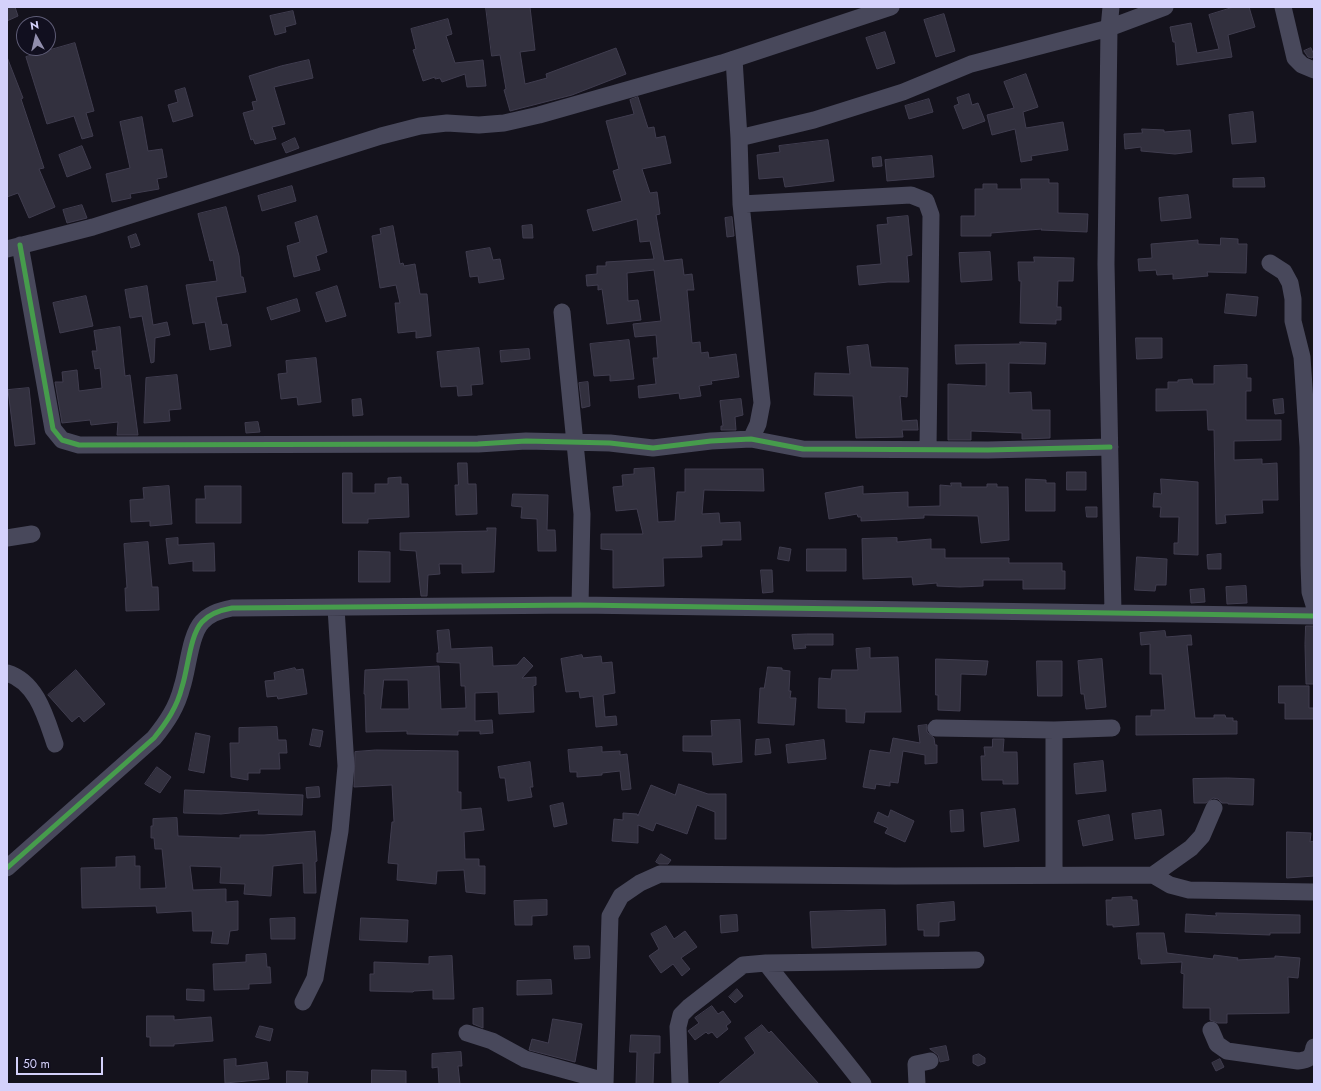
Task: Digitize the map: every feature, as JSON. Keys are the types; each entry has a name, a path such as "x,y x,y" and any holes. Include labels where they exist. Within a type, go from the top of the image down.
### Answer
{"street":[{"path":"891,7 734,59 546,113 504,123 479,125 447,123 420,126 382,136 93,227 14,247 53,429 57,435 67,442 79,445 478,444 526,441 610,443 653,448 711,441 751,439 803,449 1110,447"},
{"path":"1111,7 1109,28 1106,264 1113,613"},
{"path":"739,138 814,120 903,92 971,64 1109,28 1165,7"},
{"path":"1283,7 1295,58 1302,64 1314,70"},
{"path":"734,59 741,204 762,404 758,424 751,439"},
{"path":"741,204 911,196 926,200 931,215 928,449"},
{"path":"1270,263 1284,272 1290,284 1293,298 1293,321 1302,357 1310,434 1309,565 1310,592 1314,605"},
{"path":"562,312 582,514 580,605"},
{"path":"7,538 32,534"},
{"path":"7,868 154,738 170,719 182,688 196,632 202,622 211,614 220,610 232,608 580,605 1314,616"},
{"path":"303,1002 315,978 340,831 346,766 336,608"},
{"path":"7,673 14,675 31,688 44,712 55,744"},
{"path":"936,728 1054,730 1112,728"},
{"path":"1054,730 1054,875"},
{"path":"1153,875 1191,848 1202,836 1214,808"},
{"path":"467,1033 492,1041 525,1059 605,1083 610,916 621,896 640,883 660,874 895,876 1153,875 1170,885 1188,890 1314,892"},
{"path":"680,1084 678,1027 681,1015 689,1007 743,965 766,963 976,960"},
{"path":"766,963 798,1006 840,1052 863,1084"},
{"path":"1211,1030 1217,1044 1227,1051 1307,1060 1313,1054 1314,1047"},
{"path":"917,1084 916,1064 930,1061"}],"building":[{"path":"7,7 15,7 18,16 7,21"},
{"path":"486,7 530,7 535,50 520,52 525,84 547,78 546,74 616,48 626,74 572,95 510,111 504,90 506,89 500,55 492,56"},
{"path":"1234,7 1249,7 1255,27 1228,35 1232,57 1177,65 1175,42 1173,42 1170,27 1191,23 1197,53 1219,49 1209,15"},
{"path":"293,11 296,24 285,27 286,32 275,35 270,16"},
{"path":"944,14 955,51 936,57 924,20"},
{"path":"448,19 452,34 446,36 455,63 483,60 486,86 467,87 465,74 442,82 440,78 435,79 435,77 423,81 413,50 416,49 411,29"},
{"path":"885,32 895,63 877,69 866,38"},
{"path":"75,43 94,111 86,113 93,136 82,139 74,116 47,124 26,57 56,56 56,48"},
{"path":"1311,48 1314,55 1312,58 1308,57 1304,51"},
{"path":"7,57 23,98 21,99 44,168 39,169 55,207 29,218 18,193 7,197"},
{"path":"309,60 313,78 274,87 285,124 272,127 276,139 255,144 253,139 251,140 243,113 254,110 252,102 257,101 249,76 281,66"},
{"path":"1026,74 1038,107 1023,112 1026,128 1063,122 1068,150 1031,156 1032,160 1021,162 1015,129 992,135 987,115 1014,108 1004,82"},
{"path":"185,88 193,116 173,122 168,105 178,102 175,91"},
{"path":"969,94 972,105 978,103 985,121 963,129 954,106 959,104 957,98"},
{"path":"638,97 648,128 654,127 656,138 665,136 671,163 642,169 650,193 657,192 660,214 656,215 664,261 682,259 684,275 692,274 694,290 687,290 692,343 700,342 701,353 708,352 709,358 736,354 739,377 711,381 712,384 699,386 701,396 680,399 679,393 639,398 638,386 656,384 653,358 658,358 656,335 635,337 633,324 661,321 654,270 627,273 628,301 638,300 641,320 607,324 602,289 598,290 598,285 587,286 586,275 597,274 597,266 606,266 606,262 654,259 650,241 640,242 637,219 593,231 587,210 622,201 613,171 619,169 606,121 634,114 630,100"},
{"path":"929,99 933,112 909,119 905,106"},
{"path":"1253,112 1256,142 1232,144 1229,115"},
{"path":"142,117 148,151 162,149 167,177 157,179 159,189 130,194 131,198 112,202 106,174 130,168 120,122"},
{"path":"1142,129 1164,130 1164,132 1190,130 1192,152 1175,154 1141,151 1141,147 1125,149 1124,134 1142,133"},
{"path":"295,138 299,148 286,153 282,144"},
{"path":"828,140 834,181 785,187 783,177 759,179 757,155 780,152 779,146"},
{"path":"82,146 91,168 67,177 59,155"},
{"path":"932,156 934,177 887,181 885,160"},
{"path":"881,157 882,166 873,167 872,158"},
{"path":"1264,178 1265,187 1233,187 1233,179"},
{"path":"1021,179 1049,179 1049,183 1058,183 1058,213 1088,214 1087,232 1041,230 1042,229 991,233 991,236 961,236 961,216 975,216 975,189 983,189 983,184 997,184 997,189 1021,189"},
{"path":"292,186 296,201 262,211 258,196"},
{"path":"1188,195 1191,218 1161,221 1159,198"},
{"path":"82,205 87,218 67,223 63,210"},
{"path":"226,207 239,256 241,277 243,277 246,292 216,297 222,325 227,324 231,346 210,350 205,322 193,324 186,285 217,281 213,260 210,261 198,214"},
{"path":"317,216 327,252 316,256 320,270 294,277 287,246 300,242 295,223"},
{"path":"908,216 912,255 907,256 909,282 888,282 859,285 857,266 881,264 877,225 888,224 887,218"},
{"path":"732,217 734,236 727,237 725,218"},
{"path":"532,225 533,238 523,238 522,226"},
{"path":"393,226 400,264 403,263 404,266 415,264 420,294 427,294 431,336 416,338 416,331 398,333 395,303 400,303 396,285 380,288 372,236 381,234 380,229"},
{"path":"136,234 140,245 131,248 128,237"},
{"path":"1221,238 1238,239 1238,244 1247,244 1246,273 1207,272 1208,276 1173,279 1173,274 1157,275 1156,270 1139,271 1138,259 1152,258 1151,244 1198,240 1198,244 1220,245"},
{"path":"490,248 493,260 500,259 504,279 479,283 478,276 470,277 466,252"},
{"path":"990,252 992,280 961,282 959,253"},
{"path":"1034,257 1074,258 1073,281 1058,281 1057,307 1061,307 1061,320 1056,320 1056,324 1020,323 1021,281 1019,281 1018,262 1034,262"},
{"path":"147,286 153,325 167,322 170,335 155,338 154,362 151,363 142,316 130,318 125,290"},
{"path":"337,286 346,316 326,322 316,293"},
{"path":"1227,294 1258,297 1256,316 1225,313"},
{"path":"86,296 93,326 60,333 53,303"},
{"path":"297,299 300,311 271,320 267,308"},
{"path":"120,327 125,376 130,375 138,435 117,435 118,422 91,425 90,420 62,423 55,382 63,382 62,372 77,370 79,391 102,388 100,368 95,369 92,351 97,351 94,331"},
{"path":"1136,338 1162,338 1162,358 1137,359"},
{"path":"629,340 634,379 610,381 610,375 594,376 590,344"},
{"path":"1020,342 1046,343 1045,364 1009,363 1009,393 1031,392 1032,410 1050,410 1050,438 1022,439 1022,433 971,431 971,440 948,440 948,384 986,386 986,363 956,364 955,345 1020,344"},
{"path":"868,345 871,367 908,368 907,397 900,396 902,421 917,420 918,430 902,430 903,437 856,438 853,396 814,395 815,373 850,374 847,347"},
{"path":"479,348 483,384 471,385 472,395 458,396 457,386 441,387 437,352"},
{"path":"529,349 530,359 501,362 500,351"},
{"path":"316,358 321,402 298,405 297,397 281,399 278,374 287,373 286,361"},
{"path":"1247,365 1247,378 1251,378 1251,391 1246,391 1246,420 1281,420 1281,440 1234,441 1234,460 1262,459 1262,464 1277,463 1278,500 1262,500 1263,513 1225,515 1226,523 1216,524 1214,430 1208,430 1207,410 1156,411 1156,389 1168,389 1168,382 1178,382 1178,380 1192,379 1193,384 1214,384 1214,366"},
{"path":"177,375 181,409 169,410 170,421 144,423 146,378"},
{"path":"588,382 590,406 582,408 579,383"},
{"path":"29,388 35,444 15,446 8,390"},
{"path":"361,399 363,415 353,416 352,400"},
{"path":"741,399 743,415 735,417 736,430 721,430 721,426 723,426 720,401"},
{"path":"1283,399 1284,413 1275,414 1273,400"},
{"path":"258,422 260,432 246,433 245,423"},
{"path":"458,463 467,463 468,484 476,484 477,514 456,515 455,485 458,485"},
{"path":"654,468 658,522 675,521 677,492 685,492 685,469 763,469 764,491 704,490 702,514 719,513 720,523 740,522 741,540 722,540 722,545 701,546 702,557 663,558 664,586 613,588 613,550 601,549 601,534 643,534 637,509 616,511 613,487 623,486 622,475 634,474 634,469"},
{"path":"1067,472 1086,472 1086,490 1067,490"},
{"path":"343,473 352,473 352,493 375,493 375,484 388,484 388,478 401,477 401,484 408,484 409,517 368,519 368,523 343,523"},
{"path":"1026,479 1046,480 1046,483 1055,483 1055,511 1026,511"},
{"path":"1161,479 1198,482 1198,555 1174,554 1174,543 1178,543 1179,517 1160,517 1161,507 1153,507 1154,493 1161,494"},
{"path":"951,483 961,483 961,487 987,487 987,484 997,484 997,487 1008,487 1009,540 981,543 978,516 924,515 924,518 861,521 861,517 858,517 857,514 829,519 825,493 863,486 863,494 908,492 908,507 940,506 940,485 951,486"},
{"path":"169,486 172,524 150,526 150,521 131,522 130,500 144,499 143,488"},
{"path":"205,486 241,486 241,523 196,523 196,499 205,499"},
{"path":"513,494 548,495 547,530 555,530 556,551 538,551 537,519 521,518 522,507 512,506"},
{"path":"1086,507 1097,507 1097,517 1087,517"},
{"path":"487,528 496,528 494,572 462,573 462,564 439,564 440,574 428,575 427,596 421,596 416,551 400,550 400,533 487,531"},
{"path":"178,538 178,545 214,543 215,571 193,571 193,561 169,564 166,539"},
{"path":"897,538 897,542 931,539 931,549 945,549 945,558 1009,558 1009,563 1062,563 1062,571 1065,571 1065,589 1023,589 1023,580 983,580 983,586 960,587 937,586 937,583 913,585 912,577 863,579 862,539"},
{"path":"148,542 152,587 158,587 159,610 126,611 125,588 127,588 124,544"},
{"path":"780,547 791,549 789,561 778,559"},
{"path":"807,549 846,549 846,571 807,571"},
{"path":"359,551 390,552 390,582 359,582"},
{"path":"1221,554 1221,569 1208,569 1207,555"},
{"path":"1137,557 1167,559 1166,585 1156,585 1155,591 1135,590"},
{"path":"761,570 772,570 773,592 763,593"},
{"path":"1246,586 1247,603 1227,604 1226,587"},
{"path":"1204,589 1205,602 1191,603 1190,590"},
{"path":"1306,626 1314,626 1314,684 1306,684"},
{"path":"449,630 451,649 492,647 493,666 517,665 524,657 533,666 522,678 536,677 536,685 533,686 534,712 499,714 498,692 475,693 475,721 492,720 493,733 480,734 480,731 458,731 458,735 407,734 407,731 366,732 364,694 365,670 439,666 441,709 466,708 465,686 461,686 460,663 437,662 437,653 439,653 437,631","holes":["384,680 408,680 409,709 381,709"]},
{"path":"1165,631 1166,637 1191,635 1192,645 1187,645 1195,718 1214,718 1214,715 1225,715 1226,718 1233,718 1233,721 1237,721 1237,734 1136,735 1136,716 1151,716 1151,710 1165,710 1162,674 1150,674 1150,644 1141,645 1140,633"},
{"path":"833,634 833,645 805,645 806,648 794,649 792,635"},
{"path":"870,648 870,658 898,657 901,712 865,712 864,723 846,722 846,709 818,708 819,678 831,679 832,670 858,670 856,649"},
{"path":"582,655 583,658 601,656 602,663 612,662 615,693 603,695 605,717 616,716 617,725 596,727 593,696 580,698 579,691 566,692 561,659"},
{"path":"936,659 988,661 986,675 961,674 960,711 938,710 938,695 936,695"},
{"path":"1102,659 1106,707 1086,709 1084,694 1081,694 1078,661"},
{"path":"1037,661 1062,661 1062,696 1038,696"},
{"path":"768,667 782,668 782,670 790,671 790,698 796,698 794,725 758,723 760,688 764,688"},
{"path":"295,668 296,670 303,669 307,694 278,699 277,696 267,697 265,681 275,680 274,673"},
{"path":"76,670 105,704 84,722 79,716 72,722 48,695"},
{"path":"1279,686 1309,686 1309,708 1314,708 1314,719 1285,719 1285,703 1279,703"},
{"path":"740,720 742,762 713,765 712,752 683,751 683,736 712,736 711,721"},
{"path":"927,725 927,732 934,738 935,745 937,745 937,763 925,764 925,755 903,751 898,783 890,782 890,786 876,784 875,789 863,787 870,750 890,753 893,738 920,743 918,726"},
{"path":"277,727 278,740 286,740 287,753 279,753 280,769 260,769 260,773 248,773 248,780 231,777 230,743 239,743 239,728"},
{"path":"313,729 323,731 320,747 310,745"},
{"path":"196,733 210,736 204,773 189,770"},
{"path":"769,739 771,753 755,755 756,740"},
{"path":"993,739 1004,739 1003,752 1017,752 1018,784 1003,784 1003,780 982,780 981,756 985,756 984,747 992,747"},
{"path":"824,740 826,759 788,763 786,745"},
{"path":"602,747 602,752 620,751 620,755 627,754 631,789 622,790 620,771 602,773 602,775 577,777 577,772 570,772 568,750"},
{"path":"376,750 458,751 458,792 461,792 461,810 481,808 484,830 464,832 465,859 479,859 479,866 485,866 485,894 466,892 464,870 437,871 436,884 397,880 398,864 388,863 392,822 394,822 392,785 354,787 355,752"},
{"path":"1103,761 1106,791 1076,794 1074,764"},
{"path":"530,762 533,787 530,787 532,797 508,801 505,778 500,778 498,767"},
{"path":"157,767 171,777 160,793 145,784"},
{"path":"1193,779 1254,779 1253,805 1222,803 1218,799 1213,798 1206,803 1194,803"},
{"path":"679,784 708,794 726,794 726,839 715,839 715,812 697,805 687,834 656,823 653,831 638,825 638,843 612,841 614,819 623,820 623,813 637,814 638,816 651,785 675,795"},
{"path":"319,787 320,797 307,798 306,788"},
{"path":"185,790 303,795 302,815 258,814 259,810 221,814 184,813"},
{"path":"563,803 567,824 554,827 550,806"},
{"path":"1015,809 1019,841 984,847 981,813"},
{"path":"891,810 914,821 905,842 885,833 888,828 874,822 878,812 888,817"},
{"path":"963,810 964,831 951,832 950,811"},
{"path":"1161,810 1164,835 1135,839 1132,814"},
{"path":"1109,815 1113,840 1083,846 1078,821"},
{"path":"177,818 178,836 240,838 240,835 264,835 315,831 317,861 315,862 316,893 304,893 303,863 273,866 271,896 244,894 245,884 220,883 221,867 190,866 193,890 226,889 226,902 238,901 238,930 230,931 228,944 211,943 213,931 193,931 192,911 157,913 156,906 82,908 81,868 116,867 116,857 135,856 135,866 140,866 140,889 166,888 162,849 155,849 154,838 151,838 151,826 153,826 153,819"},
{"path":"1287,832 1311,833 1310,842 1314,841 1314,876 1287,878"},
{"path":"661,854 671,860 668,864 659,864 656,862"},
{"path":"1132,897 1132,900 1137,900 1139,925 1113,927 1113,925 1107,925 1106,900 1112,900 1112,898"},
{"path":"547,900 547,915 532,916 532,925 515,925 514,901"},
{"path":"954,902 955,920 939,922 939,936 924,936 924,930 918,930 917,905"},
{"path":"885,910 886,945 812,948 810,912"},
{"path":"1216,913 1300,915 1300,933 1270,933 1270,935 1185,932 1186,914 1216,916"},
{"path":"737,915 738,931 721,933 720,916"},
{"path":"295,918 295,939 271,939 270,919"},
{"path":"361,918 408,920 407,942 360,940"},
{"path":"666,926 674,939 685,931 697,947 681,958 690,969 682,976 673,964 661,973 649,956 659,949 651,934"},
{"path":"1137,933 1164,933 1167,953 1213,959 1214,955 1238,958 1237,960 1275,958 1275,956 1300,958 1298,978 1288,977 1289,1013 1227,1014 1227,1023 1218,1023 1210,1020 1210,1008 1183,1008 1184,974 1181,973 1182,962 1141,964 1141,959 1139,959"},
{"path":"574,946 589,946 590,958 575,959"},
{"path":"266,954 267,967 270,967 271,983 249,984 249,989 214,990 213,964 246,962 246,955"},
{"path":"452,956 454,999 433,999 433,990 413,992 370,991 370,974 374,974 374,962 429,964 429,957"},
{"path":"551,980 552,994 517,995 517,981"},
{"path":"187,989 204,990 204,1001 187,1000"},
{"path":"737,989 743,996 735,1003 729,997"},
{"path":"712,1006 718,1014 723,1011 731,1022 726,1026 728,1029 717,1038 712,1032 708,1034 706,1032 695,1040 688,1031 699,1023 695,1018"},
{"path":"483,1008 483,1028 473,1024 473,1009"},
{"path":"147,1016 174,1016 174,1020 211,1017 213,1041 174,1044 174,1046 150,1046 150,1037 147,1037"},
{"path":"553,1019 582,1024 575,1062 529,1050 532,1039 548,1043"},
{"path":"762,1025 769,1033 771,1031 819,1084 718,1084 755,1053 745,1038"},
{"path":"260,1026 273,1029 270,1041 256,1037"},
{"path":"631,1035 660,1036 660,1053 654,1053 653,1084 636,1084 637,1052 630,1052"},
{"path":"946,1046 949,1060 940,1062 938,1055 930,1049"},
{"path":"461,1052 462,1066 458,1066 460,1084 439,1084 438,1067 432,1068 432,1054"},
{"path":"979,1054 985,1058 985,1063 978,1066 973,1063 973,1056"},
{"path":"236,1059 236,1066 267,1062 269,1079 225,1083 224,1060"},
{"path":"1220,1059 1224,1067 1216,1071 1212,1063"},
{"path":"372,1070 406,1071 406,1084 372,1084"},
{"path":"287,1071 308,1072 307,1084 287,1084"}],"cycle path":[{"path":"20,245 53,429 62,440 79,445 478,444 526,441 610,443 653,448 711,441 751,439 803,449 988,450 1110,447"},
{"path":"7,868 154,738 167,720 180,694 192,644 198,628 202,622 212,614 232,608 580,605 1314,616"}]}
